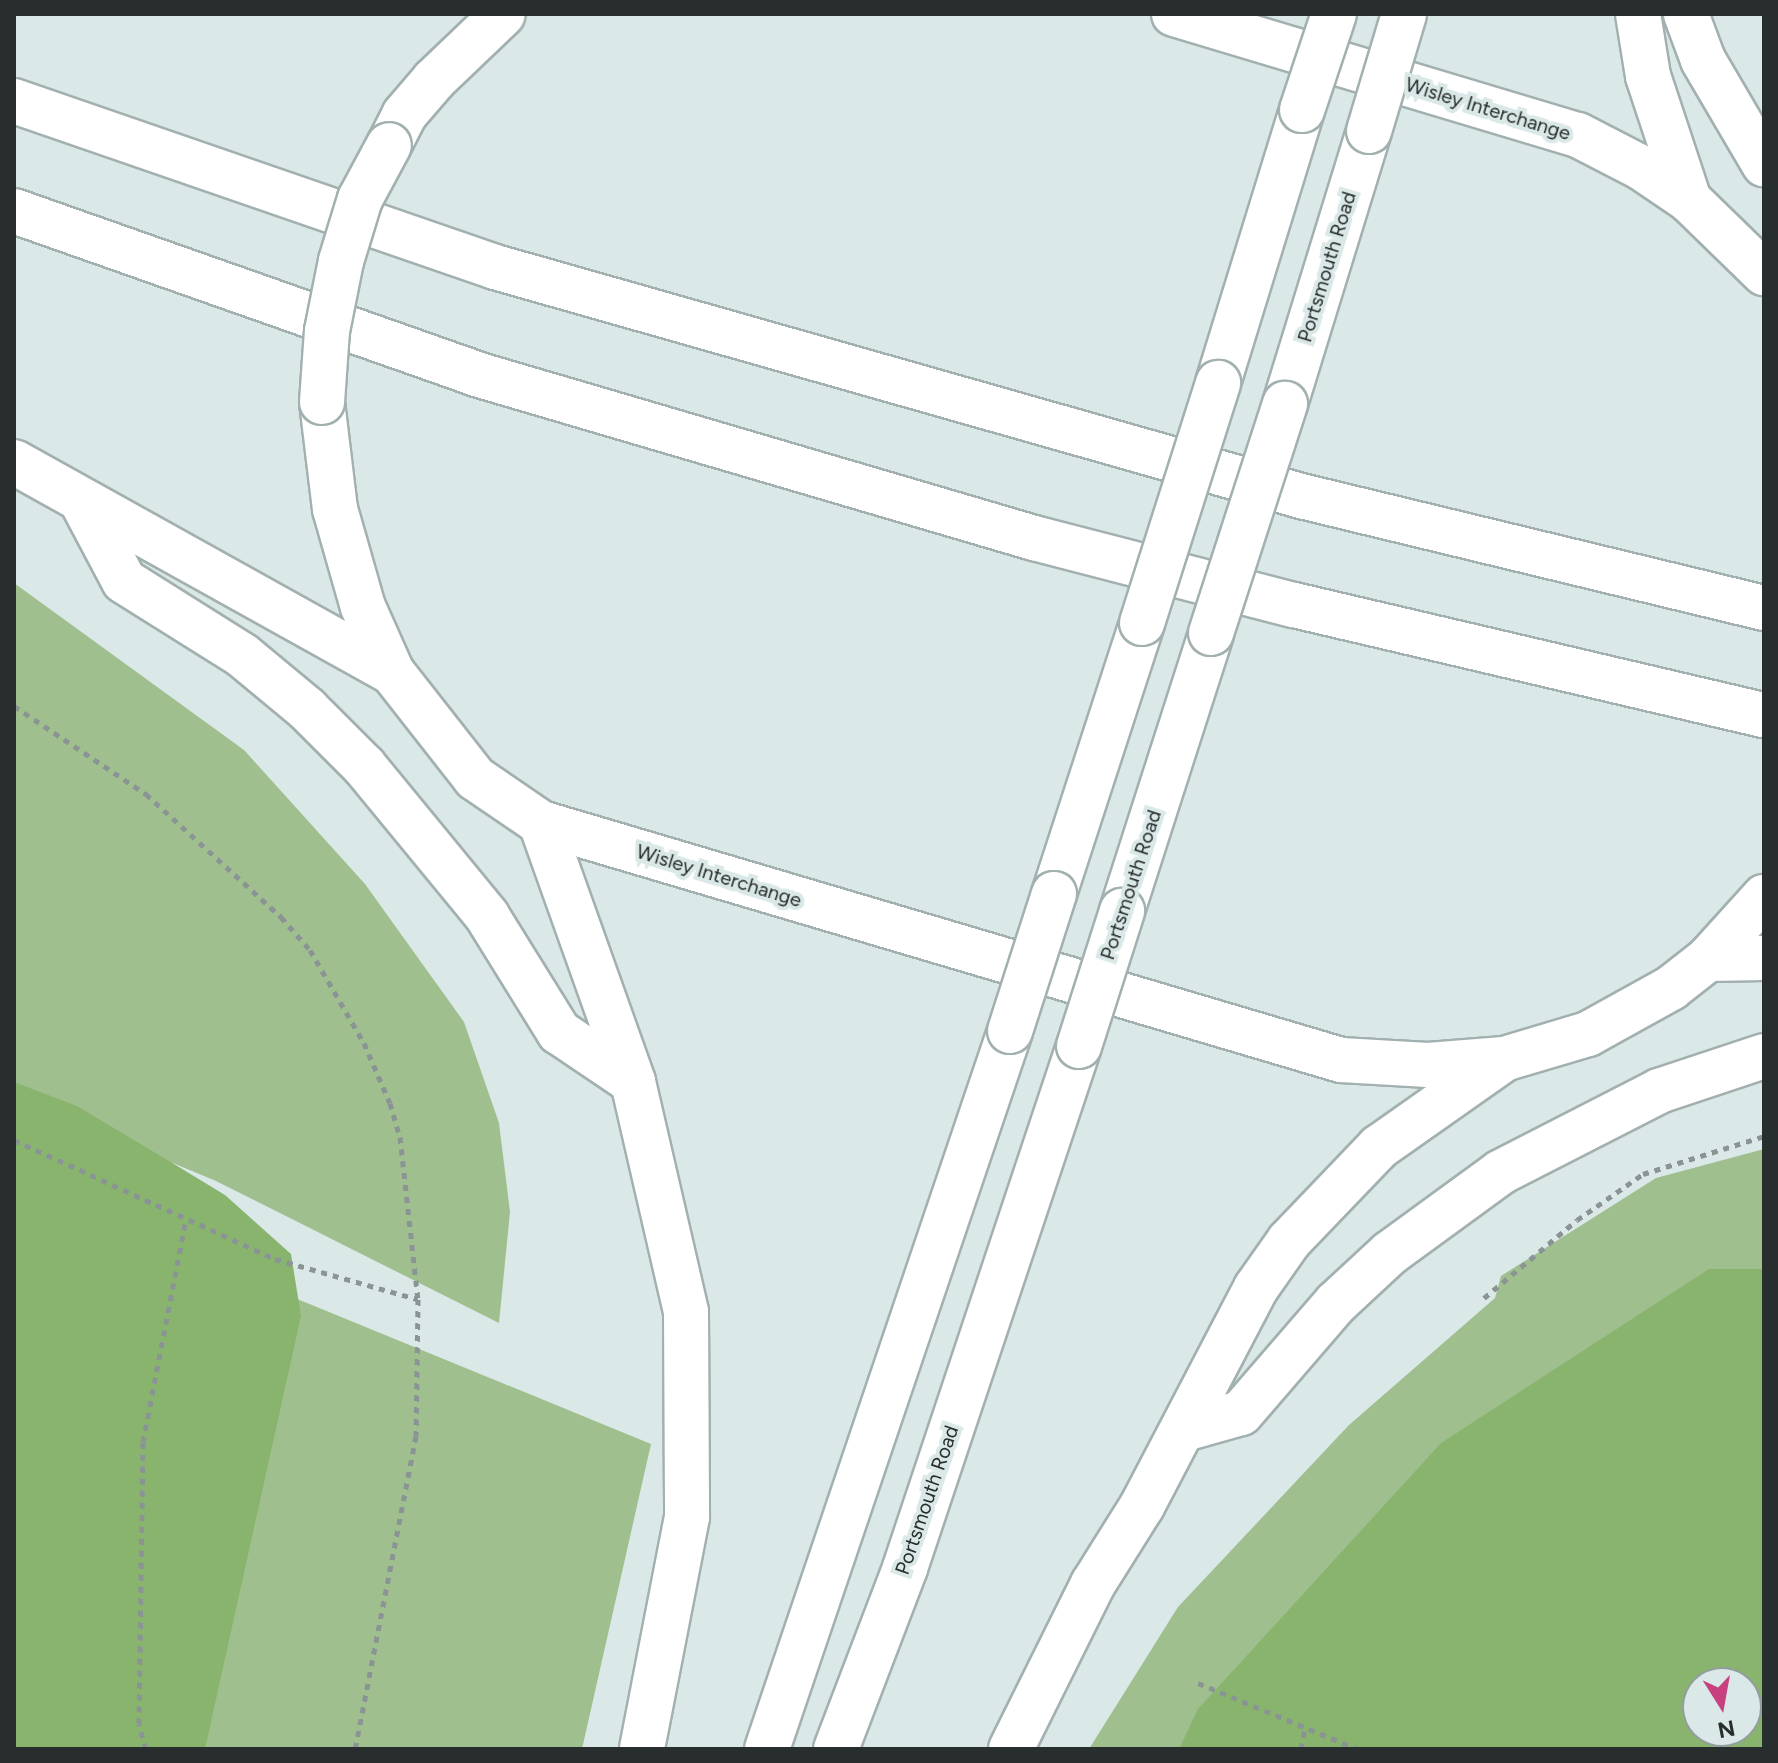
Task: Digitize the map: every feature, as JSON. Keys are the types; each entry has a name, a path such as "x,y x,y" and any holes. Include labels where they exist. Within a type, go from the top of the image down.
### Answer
{"highway":[{"name":"Wisley Interchange","path":"503,14 434,80 404,115 360,199 341,261 327,331 322,402 335,509 363,607 392,672 475,778 541,823 1341,1060 1428,1065 1504,1059 1588,1034 1625,1016 1708,959 1764,897"},
{"name":"Wisley Interchange","path":"1174,14 1578,135 1642,168 1689,200 1764,273"},
{"path":"767,1749 1010,1031 1334,14"},
{"name":"Portsmouth Road","path":"836,1749 905,1568 1079,1046 1285,404 1404,14"},
{"path":"1638,14 1648,76 1689,200"},
{"path":"1686,14 1703,60 1764,164"},
{"path":"14,101 495,267 1301,496 1764,608"},
{"path":"14,211 476,374 1034,538 1294,605 1764,715"},
{"path":"14,462 82,502 293,613 392,672"},
{"path":"82,502 124,581 242,655 307,709 364,766 487,916 559,1032 633,1082"},
{"path":"541,823 633,1082 686,1312 690,1404 687,1517 678,1583 642,1749"},
{"path":"1708,959 1764,958"},
{"path":"1184,1429 1241,1413 1336,1303 1390,1253 1501,1172 1645,1097 1764,1056"},
{"path":"1011,1749 1093,1584 1184,1429 1256,1288 1333,1190 1379,1147 1504,1059"}],"path":[{"path":"14,706 146,794 247,884 310,950 364,1043 390,1103 400,1137 418,1299 418,1388 408,1497 355,1749"},
{"path":"1484,1298 1577,1220 1643,1174 1764,1136"},
{"path":"14,1140 275,1259 418,1299"},
{"path":"146,1749 139,1724 143,1442 186,1219"},
{"path":"1198,1683 1357,1749"},
{"path":"1301,1749 1305,1728"}],"green space":[{"path":"14,583 244,750 365,884 464,1022 499,1123 510,1212 499,1323 216,1181 14,1097"},
{"path":"14,1082 77,1106 225,1195 291,1254 301,1316 205,1749 14,1749"},
{"path":"1764,1149 1764,1749 1089,1749 1178,1607 1349,1425 1495,1298 1501,1276 1656,1178"},
{"path":"100,1218 651,1444 582,1749 14,1749"},
{"path":"1709,1269 1764,1269 1764,1749 1179,1749 1198,1709 1441,1443"}]}
